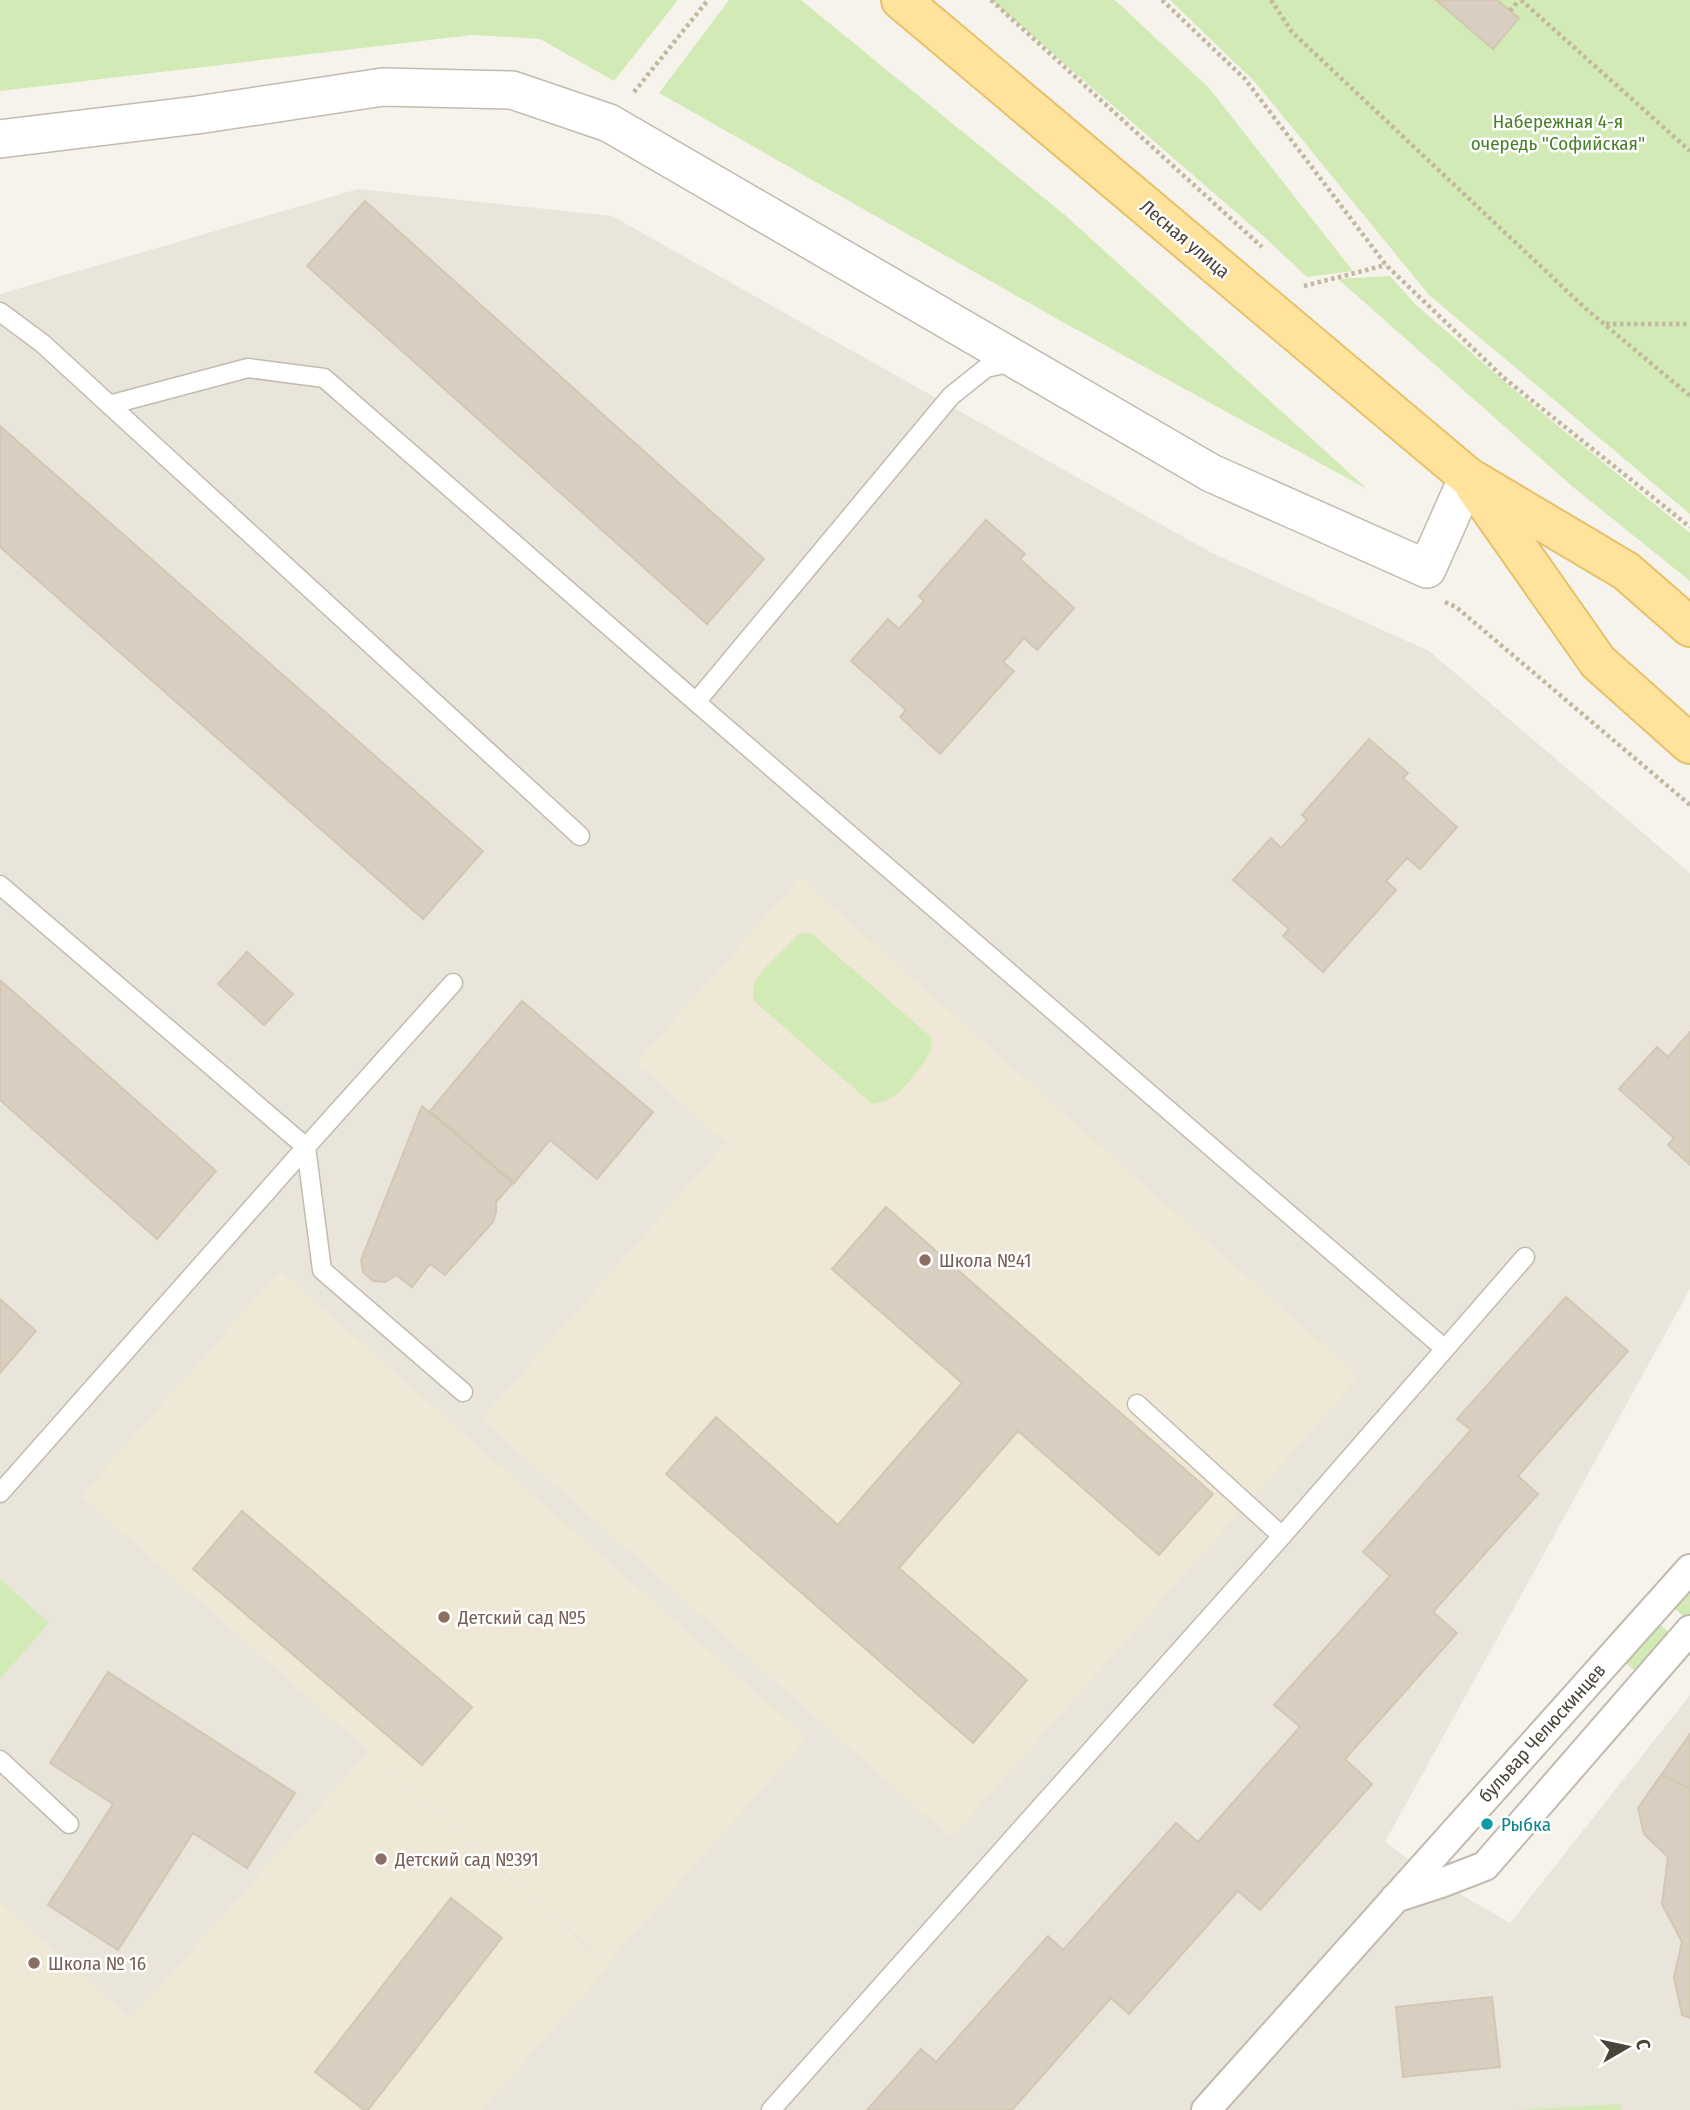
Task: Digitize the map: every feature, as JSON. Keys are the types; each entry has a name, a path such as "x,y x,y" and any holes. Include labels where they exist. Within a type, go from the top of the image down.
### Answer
{"main road":[{"name":"Лесная улица","path":"901,0 1468,477 1626,571 1690,627"},
{"name":"Лесная улица","path":"1468,477 1598,662 1690,744"}],"street":[{"path":"0,139 197,115 383,86 512,90 610,123 1211,473 1427,569 1468,477"},
{"name":"бульвар Челюскинцев","path":"1206,2110 1690,1569"},
{"path":"1395,1898 1485,1866 1690,1630"}],"lane":[{"path":"0,312 41,343 580,836"},
{"path":"696,702 951,396 986,368 1020,360"},
{"path":"109,405 248,368 324,378 1445,1349"},
{"path":"0,886 306,1147 322,1270 463,1392"},
{"path":"0,1493 453,983"},
{"path":"771,2110 1282,1536 1525,1257"},
{"path":"1136,1404 1282,1536"},
{"path":"0,1760 69,1824"}],"path":[{"path":"639,86 708,0"},
{"path":"991,0 1264,249"},
{"path":"1162,0 1245,79 1386,265 1504,378 1690,527"},
{"path":"1271,0 1292,32 1585,308 1690,396"},
{"path":"1510,11 1520,0 1690,151"},
{"path":"1294,277 1304,286 1386,265"},
{"path":"1605,324 1690,324"},
{"path":"1443,601 1456,607 1690,805"}],"shaded area":[{"path":"358,189 612,216 1212,553 1429,651 1690,873 1690,1289 1385,1842 1441,1883 1510,1923 1690,1695 1690,2110 0,2110 0,294"},
{"name":"Школа №41","path":"800,878 1359,1377 951,1838 481,1419 726,1143 636,1063"},
{"name":"Детский сад №5","path":"280,1271 807,1738 608,1963 81,1496"},
{"name":"Детский сад №391","path":"368,1752 609,1967 481,2110 0,2110 0,1903 131,2019"}],"green space":[{"path":"0,0 678,0 614,81 540,39 472,35 0,91"},
{"path":"729,0 801,0 1066,216 1367,489 1059,320 659,93"},
{"path":"991,0 1115,0 1209,88 1353,271 1307,277 1260,233"},
{"name":"Набережная 4-я очередь \"Софийская\"","path":"1170,0 1690,0 1690,514 1429,295 1255,82"},
{"path":"1390,276 1415,304 1519,394 1690,533 1690,581 1573,487 1338,279"},
{"path":"811,933 931,1037 931,1049 925,1061 902,1090 886,1101 872,1104 753,1000 754,983 763,970 799,934"},
{"path":"1690,1578 1690,1618 1688,1620 1668,1603"},
{"path":"0,1579 49,1623 0,1679"},
{"path":"1655,1620 1672,1635 1638,1674 1621,1659"},
{"path":"1620,2104 1621,2110 1517,2110"}],"building":[{"path":"1436,0 1497,0 1519,18 1493,49"},
{"path":"365,201 764,559 707,624 307,266"},
{"path":"0,426 483,851 423,919 0,547"},
{"path":"986,520 1025,554 1020,559 1074,608 1037,650 1024,638 1003,662 1014,671 940,754 900,717 906,710 851,661 888,619 899,629 924,601 919,596"},
{"path":"1369,739 1408,773 1403,778 1457,827 1420,869 1407,858 1386,881 1396,890 1323,972 1283,936 1289,929 1233,880 1271,838 1281,848 1307,820 1302,815"},
{"path":"247,952 293,994 264,1025 218,984"},
{"path":"0,980 216,1171 157,1239 0,1100"},
{"path":"522,1001 653,1112 597,1179 550,1140 514,1183 430,1111"},
{"path":"1690,1032 1690,1165 1668,1145 1674,1138 1619,1089 1657,1047 1668,1057"},
{"path":"422,1106 513,1183 496,1202 493,1222 445,1275 430,1264 412,1287 396,1275 385,1282 373,1281 363,1272 361,1260"},
{"path":"886,1207 1213,1494 1159,1555 1018,1431 899,1568 1027,1680 973,1743 666,1474 716,1417 838,1525 962,1383 832,1269"},
{"path":"1566,1297 1628,1351 1518,1476 1538,1494 1433,1612 1457,1633 1345,1759 1372,1784 1260,1910 1238,1891 1129,2014 1111,1998 1012,2110 867,2110 921,2049 936,2062 1048,1936 1063,1950 1176,1823 1198,1842 1300,1727 1274,1705 1390,1576 1363,1552 1471,1430 1457,1419"},
{"path":"0,1299 36,1331 0,1373"},
{"path":"242,1511 472,1707 422,1765 193,1569"},
{"path":"108,1672 295,1793 247,1868 193,1833 118,1950 48,1905 113,1804 50,1763"},
{"path":"1690,1734 1690,2018 1682,2015 1674,1977 1682,1942 1662,1904 1668,1857 1644,1834 1638,1808"},
{"path":"1661,1775 1690,1788 1690,2018 1682,2015 1674,1977 1682,1942 1662,1904 1668,1857 1644,1834 1638,1808"},
{"path":"451,1898 502,1938 368,2110 364,2110 315,2072"},
{"path":"1492,1997 1500,2067 1403,2077 1396,2007"}],"place":[{"name":"Школа №41","path":"925,1260"},
{"name":"Детский сад №5","path":"444,1617"},
{"name":"Рыбка","path":"1487,1824"},
{"name":"Детский сад №391","path":"381,1859"},
{"name":"Школа № 16","path":"34,1963"}]}
